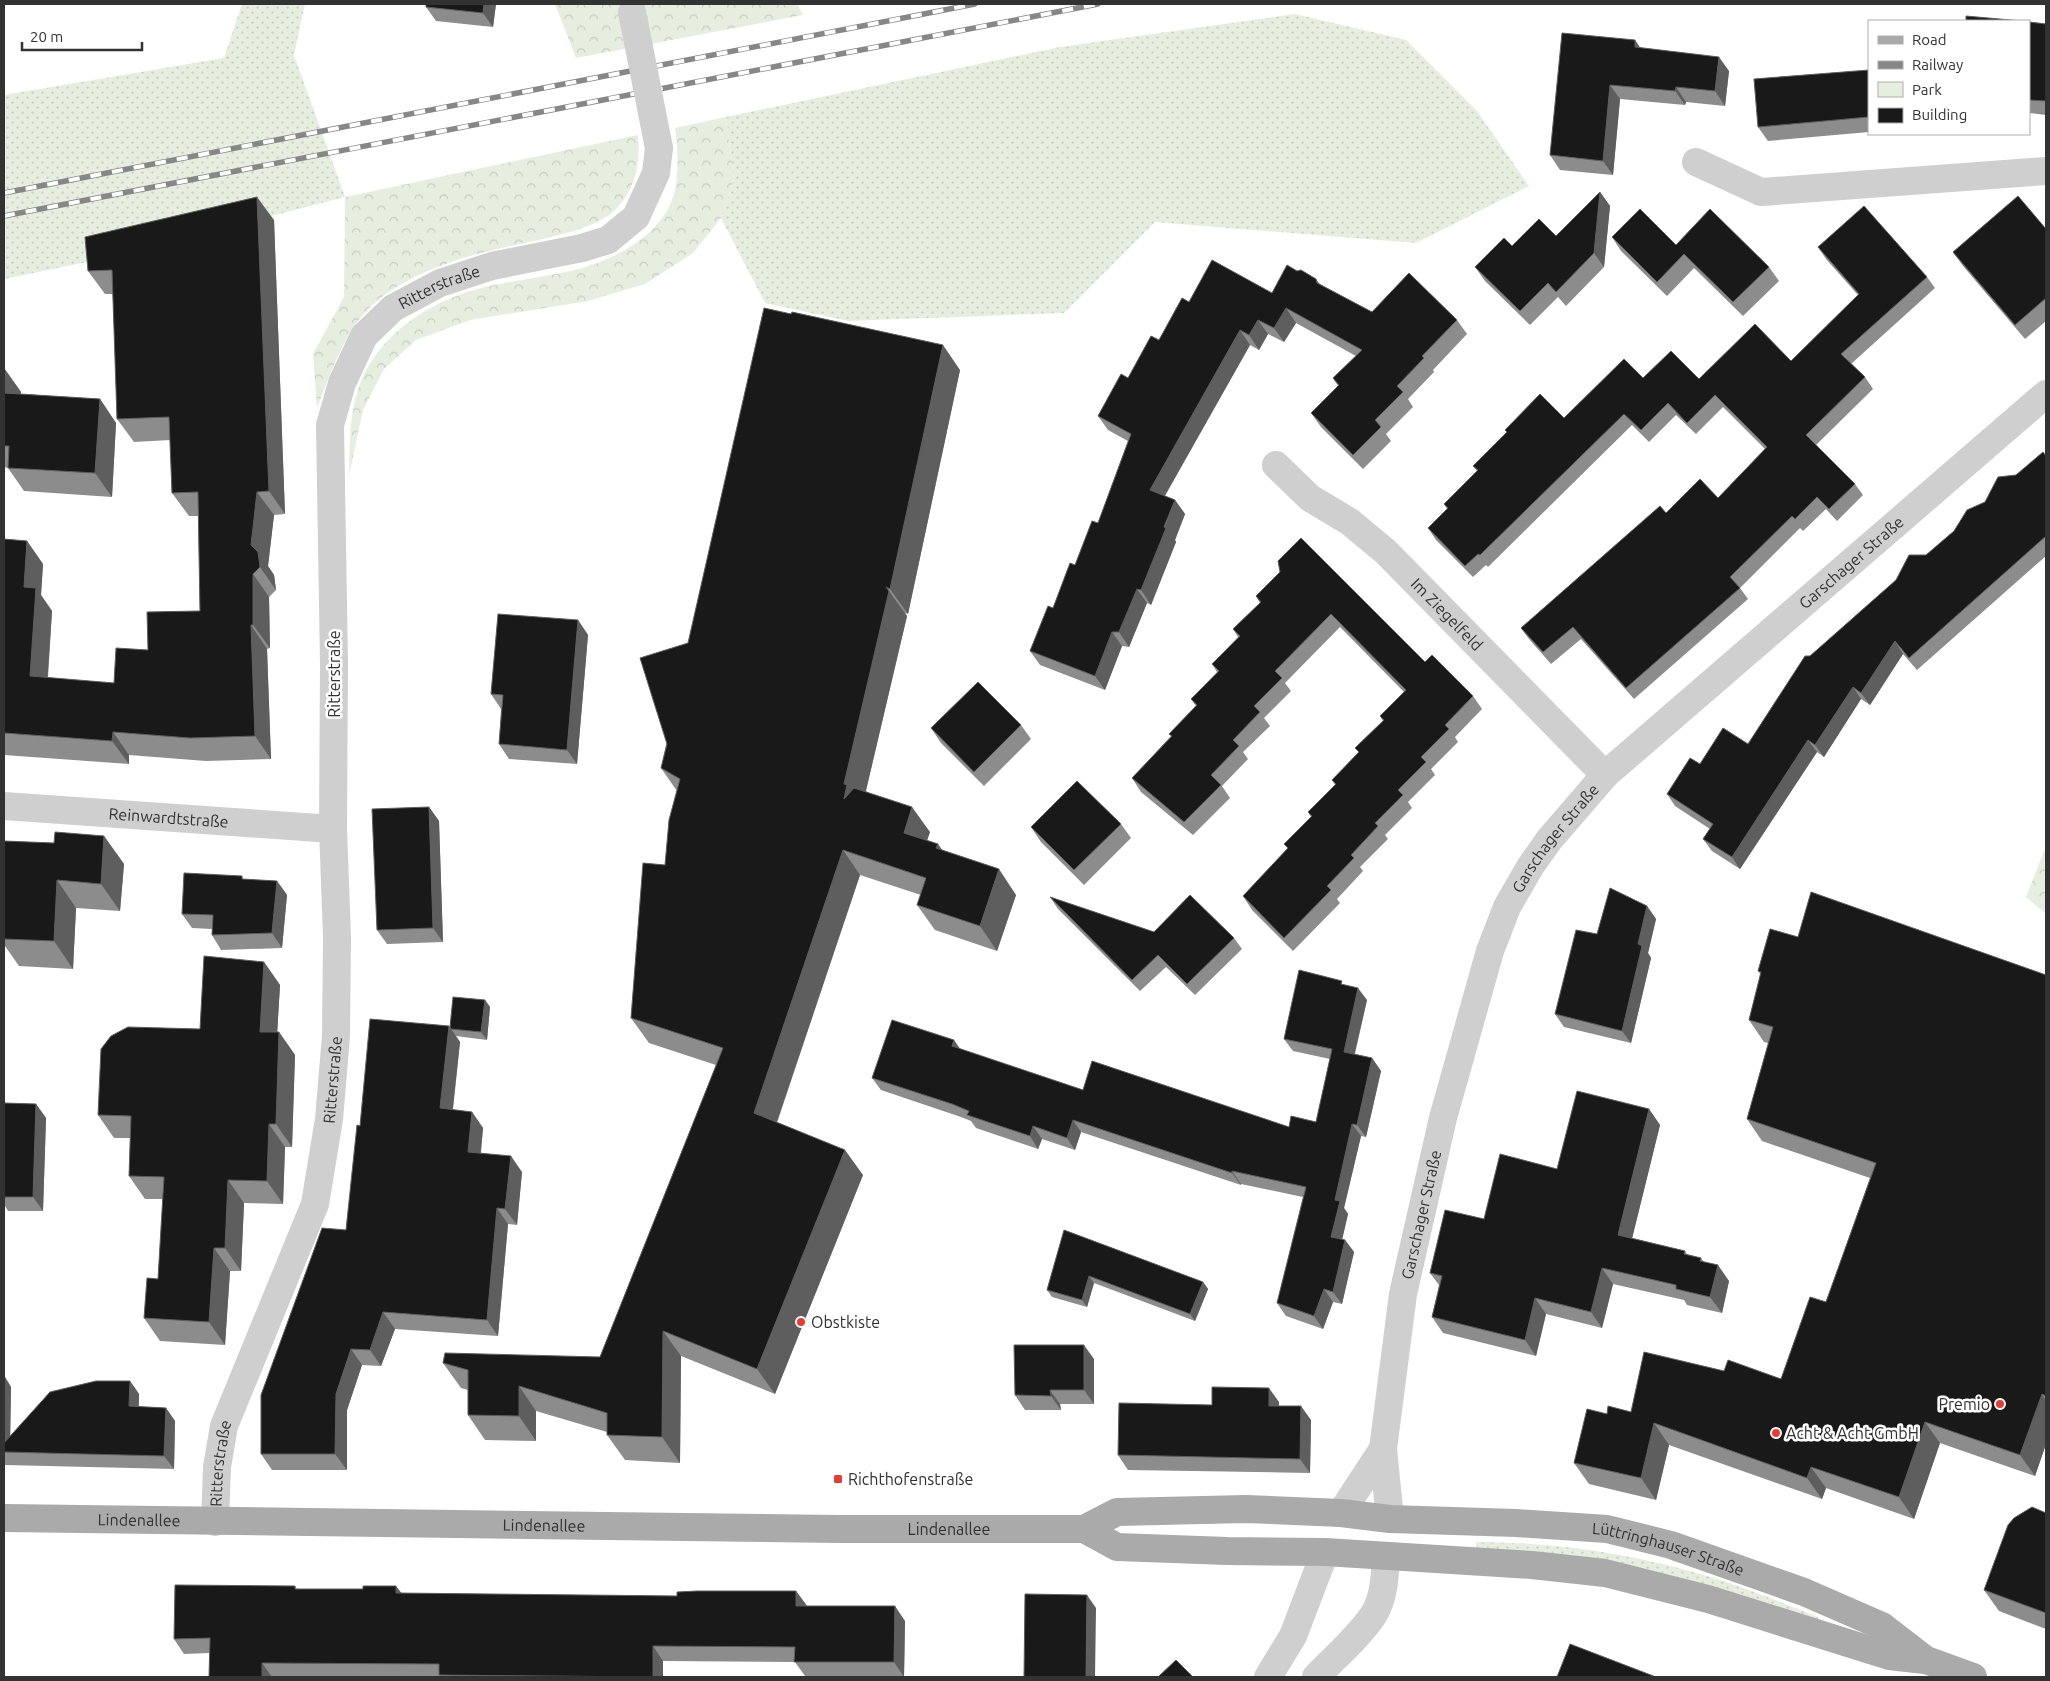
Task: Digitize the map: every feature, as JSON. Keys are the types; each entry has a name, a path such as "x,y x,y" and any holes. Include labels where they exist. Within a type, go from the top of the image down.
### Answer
{"main road":[{"name":"Lindenallee","path":"4,1518 838,1529 1084,1529 1117,1512 1246,1508 1341,1513"},
{"name":"Lüttringhauser Straße","path":"1341,1513 1390,1519 1516,1523 1607,1529 1670,1545 1804,1592 1882,1626 1925,1660"},
{"path":"1325,1552 1341,1513"},
{"path":"1386,1557 1390,1519"},
{"name":"Lindenallee","path":"1084,1529 1117,1547 1325,1552 1386,1557"},
{"name":"Lüttringhauser Straße","path":"1386,1557 1532,1566 1604,1573 1708,1599 1889,1656 1925,1660 1973,1677"}],"street":[{"name":"Ritterstraße","path":"215,1522 217,1467 224,1426 316,1204 329,1119 336,1036 337,937 333,829 334,664 330,425 342,383 364,336 393,308 440,283 492,266 582,248 608,240 636,217 656,173 659,148 630,8"},
{"path":"1696,162 1761,192 2046,171"},
{"name":"Garschager Straße","path":"1390,1519 1383,1449 1403,1294 1443,1118 1490,952 1507,907 1530,867 1549,840 1605,775 2041,409"},
{"name":"Im Ziegelfeld","path":"1276,465 1310,498 1350,522 1386,552 1605,775"},
{"name":"Reinwardtstraße","path":"4,806 333,829"},
{"name":"Garschager Straße","path":"1341,1513 1383,1449"},
{"path":"1268,1677 1293,1636 1325,1552"},
{"path":"1316,1677 1363,1628 1375,1612 1385,1580 1386,1557"}],"green space":[{"path":"242,4 305,4 294,55 345,197 116,256 4,279 4,95 224,58"},
{"path":"555,4 797,4 803,15 576,58"},
{"path":"1295,14 1406,40 1477,111 1529,186 1416,243 1155,222 1064,313 848,321 765,303 721,218 734,179 726,117 1060,47"},
{"path":"726,117 734,179 721,218 693,253 645,284 588,301 470,320 416,340 384,369 363,410 349,475 351,421 358,389 367,369 392,336 426,310 465,293 485,287 575,270 603,261 630,247 654,227 664,216 671,203 677,176 675,128"},
{"path":"638,135 638,165 633,183 623,201 607,217 565,234 489,251 439,266 407,281 378,300 348,336 317,408 313,354 344,297 345,197"},
{"path":"2046,846 2046,914 2026,897"},
{"path":"1476,1542 1567,1547 1656,1562 1714,1578 1766,1596 1818,1617 1819,1621 1536,1552 1476,1550"}],"building":[{"path":"426,4 484,4 483,13 426,7"},
{"path":"1966,16 2011,20 1966,20"},
{"path":"2030,22 2046,24 2046,101 2030,100"},
{"path":"1562,33 1635,40 1635,47 1719,57 1715,91 1676,87 1675,91 1610,85 1603,161 1550,155"},
{"path":"1868,70 1868,117 1758,127 1754,79"},
{"path":"1600,192 1594,253 1556,292 1548,283 1520,311 1475,267 1504,238 1512,246 1539,219 1556,236"},
{"path":"2018,196 2046,229 2046,298 2015,325 1953,252"},
{"path":"257,197 269,491 257,492 251,545 258,552 260,567 253,574 253,625 251,625 255,736 190,738 113,732 112,741 4,733 4,539 27,541 24,587 36,588 30,676 114,683 116,648 148,650 147,612 200,611 198,492 172,493 169,417 117,419 112,270 88,271 85,237"},
{"path":"1864,206 1927,277 1841,354 1865,377 1806,435 1855,484 1829,509 1817,497 1795,519 1792,516 1730,577 1740,588 1626,688 1573,627 1543,652 1521,628 1660,506 1666,513 1700,479 1718,498 1767,447 1715,395 1687,423 1668,403 1641,430 1624,414 1480,555 1478,554 1465,566 1428,528 1448,508 1444,504 1478,470 1473,466 1507,432 1505,430 1540,394 1564,418 1624,359 1643,378 1671,351 1699,379 1755,324 1791,361 1859,294 1818,247"},
{"path":"1640,209 1676,245 1710,209 1769,267 1733,302 1684,254 1657,282 1612,237"},
{"path":"1212,260 1272,293 1287,265 1297,271 1301,270 1316,279 1317,283 1372,312 1409,273 1457,320 1422,356 1424,358 1397,386 1403,392 1375,420 1381,427 1353,455 1311,413 1339,385 1333,378 1362,350 1286,308 1274,328 1258,320 1249,335 1240,330 1150,490 1175,500 1141,590 1137,589 1119,632 1112,632 1095,676 1030,651 1048,606 1053,608 1070,563 1075,565 1092,521 1098,523 1131,434 1098,416 1121,374 1128,378 1151,336 1159,340 1182,298 1189,302"},
{"path":"764,308 791,314 792,312 943,345 890,589 886,587 889,591 844,784 847,785 844,799 854,788 912,807 904,833 938,844 936,848 999,869 980,926 917,905 926,878 843,850 754,1113 845,1150 757,1369 663,1331 662,1437 607,1435 607,1413 519,1386 519,1416 468,1415 468,1370 443,1363 445,1353 600,1357 723,1048 631,1018 643,863 665,865 669,820 680,779 661,768 667,744 640,658 688,643"},
{"path":"4,393 100,399 95,473 8,468 9,446 4,446"},
{"path":"2043,452 2046,456 2046,536 1909,658 1895,641 1861,693 1853,687 1815,745 1808,740 1732,857 1703,839 1713,824 1667,794 1690,758 1700,764 1723,728 1748,744 1805,656 1810,656 1896,580 1909,555 1926,555 1954,531 1967,510 1985,502 1998,477 2016,475"},
{"path":"1301,538 1425,662 1432,655 1473,696 1445,725 1449,729 1421,757 1426,762 1398,790 1403,795 1375,823 1378,826 1351,855 1354,858 1327,886 1331,890 1284,938 1243,896 1288,848 1284,844 1312,816 1308,812 1336,784 1332,780 1359,752 1355,748 1384,720 1380,716 1406,690 1331,614 1275,671 1282,678 1254,706 1260,712 1233,740 1239,746 1211,775 1221,785 1184,822 1132,778 1172,736 1169,734 1197,705 1191,699 1219,671 1212,664 1240,636 1233,629 1261,602 1256,596 1280,572 1278,561"},
{"path":"498,614 578,620 567,750 499,744 503,695 491,694"},
{"path":"978,682 1021,725 974,772 931,728"},
{"path":"1077,781 1121,824 1074,870 1031,827"},
{"path":"429,807 433,928 377,930 372,809"},
{"path":"55,832 104,836 101,884 57,880 54,941 4,939 4,841 54,843"},
{"path":"184,873 242,876 242,879 277,881 272,933 212,935 213,915 182,914"},
{"path":"1610,888 1647,906 1638,944 1642,946 1622,1031 1555,1014 1576,930 1597,934"},
{"path":"1811,892 2046,975 2046,1396 2042,1394 2020,1455 1925,1422 1899,1497 1811,1467 1807,1478 1654,1423 1641,1478 1574,1463 1587,1409 1607,1414 1608,1406 1631,1412 1644,1352 1724,1371 1728,1360 1781,1379 1810,1297 1826,1302 1876,1163 1747,1119 1773,1027 1749,1020 1761,972 1758,971 1770,929 1798,937"},
{"path":"1190,895 1234,938 1187,984 1158,955 1132,980 1050,897 1154,932"},
{"path":"204,956 264,962 260,1032 279,1032 276,1124 269,1124 267,1181 228,1180 225,1248 214,1248 209,1322 144,1318 147,1278 158,1279 164,1177 129,1176 131,1116 98,1115 101,1049 111,1036 128,1027 200,1029"},
{"path":"1299,970 1342,981 1341,984 1358,988 1344,1052 1372,1058 1357,1125 1352,1124 1335,1200 1340,1201 1331,1237 1345,1240 1333,1292 1324,1289 1314,1316 1277,1303 1306,1187 1232,1171 1232,1173 1073,1120 1067,1138 1033,1126 1030,1136 967,1115 969,1111 952,1104 872,1078 892,1020 954,1040 952,1046 1083,1090 1092,1061 1289,1127 1291,1116 1316,1122 1332,1049 1284,1039"},
{"path":"453,997 485,1000 481,1032 451,1029"},
{"path":"370,1019 449,1026 440,1108 472,1112 468,1152 511,1156 505,1209 497,1208 487,1320 383,1312 370,1350 351,1349 336,1394 335,1454 261,1454 261,1395 322,1228 346,1230 357,1125 360,1126"},
{"path":"1577,1091 1649,1109 1618,1235 1685,1251 1684,1254 1701,1258 1700,1261 1718,1265 1710,1297 1676,1289 1676,1285 1602,1268 1591,1312 1535,1298 1525,1340 1432,1317 1442,1276 1430,1273 1445,1210 1484,1219 1500,1154 1557,1169"},
{"path":"4,1103 36,1104 33,1197 4,1197"},
{"path":"1064,1230 1203,1282 1190,1314 1089,1276 1082,1300 1047,1290"},
{"path":"1014,1345 1084,1345 1084,1390 1050,1390 1051,1396 1015,1395"},
{"path":"96,1381 130,1381 129,1406 166,1408 164,1456 4,1452 4,1443 50,1392"},
{"path":"1212,1387 1269,1388 1269,1406 1301,1406 1300,1459 1118,1455 1119,1403 1212,1405"},
{"path":"2032,1507 2046,1513 2046,1613 1984,1590 2008,1525 2014,1518"},
{"path":"175,1585 295,1586 295,1589 363,1589 363,1586 396,1586 396,1593 677,1596 677,1592 697,1591 796,1591 796,1606 895,1606 894,1662 794,1662 795,1647 653,1646 653,1677 439,1675 439,1664 262,1663 262,1677 209,1677 210,1638 174,1639"},
{"path":"1025,1594 1087,1595 1086,1677 1024,1677"},
{"path":"1570,1644 1656,1677 1557,1677"},
{"path":"1176,1660 1193,1677 1158,1677"}],"railway":[{"path":"4,193 975,4"},
{"path":"4,216 1098,4"}],"place":[{"name":"Obstkiste","path":"801,1322"},
{"name":"Premio","path":"2000,1404"},
{"name":"Acht & Acht GmbH","path":"1776,1433"},
{"name":"Richthofenstraße","path":"838,1479"}]}
